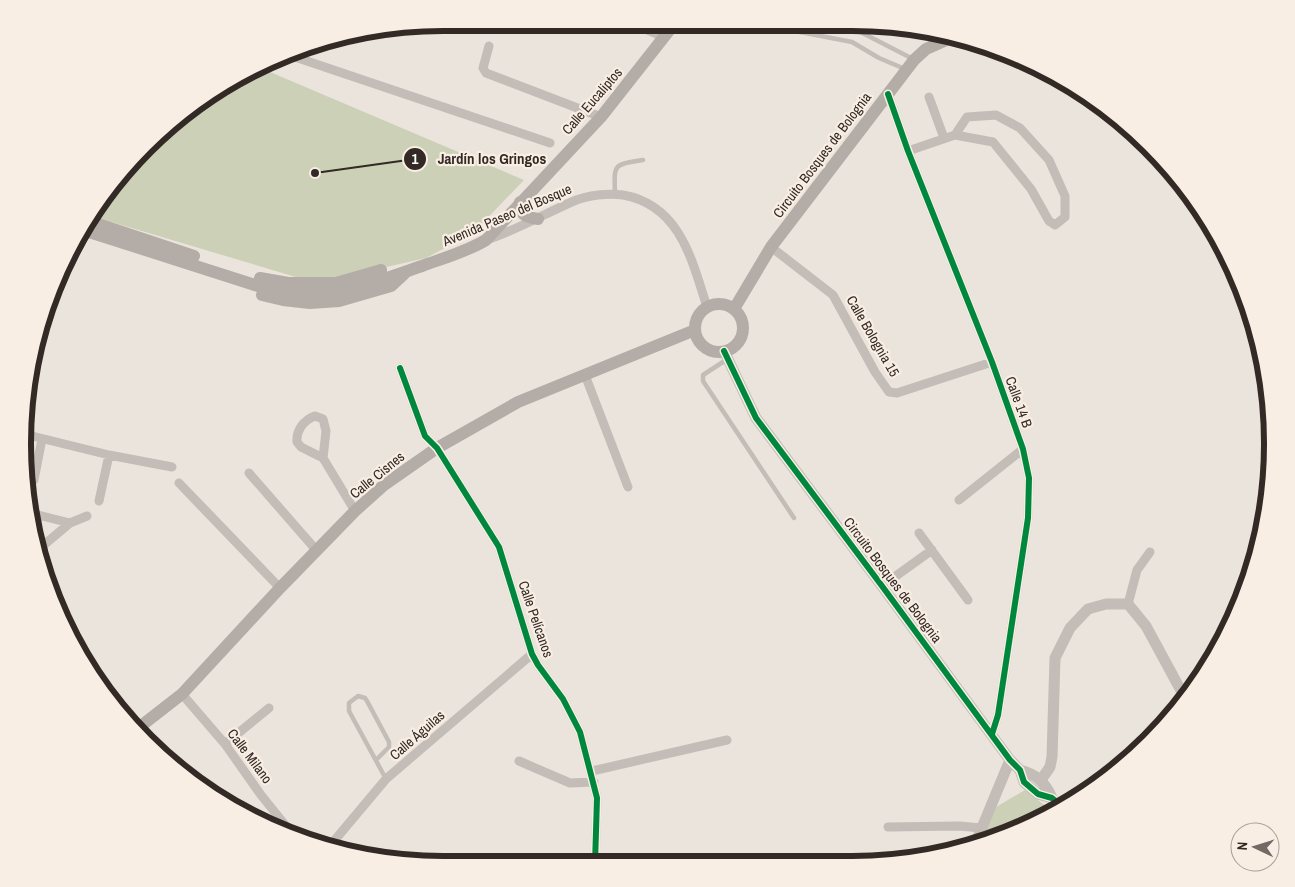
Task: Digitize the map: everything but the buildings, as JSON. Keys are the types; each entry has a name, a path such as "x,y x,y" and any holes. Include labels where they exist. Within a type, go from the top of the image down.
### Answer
{"main road":[{"name":"Calle Eucaliptos","path":"486,240 601,117 668,31"},
{"name":"Circuito Bosques de Bolognia","path":"734,309 771,247 910,65 926,48 942,41"},
{"path":"520,202 518,205 520,212 524,216 538,219"},
{"name":"Avenida Paseo del Bosque","path":"95,223 257,278 288,283 336,283 385,269 405,272"},
{"path":"89,232 258,286 285,292 310,294 339,292 405,272"},
{"name":"Avenida Paseo del Bosque","path":"85,239 248,291 283,300 310,303 339,301 391,286 405,272 470,249 486,240"},
{"path":"720,304 734,309 742,322 740,338 736,345 726,355 704,347 697,337 695,330 698,317 707,307 720,304"},
{"name":"Calle Cisnes","path":"143,725 182,694 280,588 355,511 384,485 437,448 518,402 695,330"}],"street":[{"path":"651,31 664,37"},
{"path":"489,46 483,68 486,73 601,117"},
{"path":"298,58 550,143"},
{"name":"Calle 14 B","path":"888,94 908,151 992,362 1023,449 1029,478 1028,518 998,715 992,734"},
{"path":"929,97 944,138"},
{"path":"908,151 955,135 993,142 1031,189 1049,221 1055,225 1065,217 1065,196 1049,160 1020,128 996,114 967,117 955,135"},
{"name":"Avenida Paseo del Bosque","path":"486,240 508,233 576,200 615,194 642,200 660,212 677,229 690,254 707,307"},
{"name":"Calle Bolognia 15","path":"771,247 833,295 875,372 890,392 897,393 992,362"},
{"name":"Circuito Bosques de Bolognia","path":"726,355 756,418 1010,760 1020,770 1024,782 1038,794 1056,801"},
{"name":"Calle Pelícanos","path":"400,368 424,436 437,448 499,546 532,654 563,699 580,732 598,798 595,856"},
{"path":"585,375 628,487"},
{"path":"323,458 326,430 322,419 315,416 302,424 296,439 301,447 323,458 355,511"},
{"path":"31,436 109,455 172,467"},
{"path":"34,480 42,439"},
{"path":"959,500 1023,449"},
{"path":"99,501 109,455"},
{"path":"250,473 317,550"},
{"path":"179,483 280,588"},
{"path":"38,515 70,522"},
{"path":"44,544 70,522 87,516"},
{"path":"919,533 968,600"},
{"path":"882,586 932,550"},
{"path":"1128,604 1137,570 1150,552"},
{"path":"1041,780 1050,767 1052,757 1055,658 1070,628 1088,609 1106,604 1128,604"},
{"path":"1128,604 1146,626 1181,691"},
{"name":"Calle Águilas","path":"333,841 386,779 532,654"},
{"name":"Calle Milano","path":"182,694 225,744 283,823"},
{"path":"225,744 269,708"},
{"path":"592,772 727,740"},
{"path":"978,836 1010,760"},
{"path":"519,761 570,783 594,782"},
{"name":"Circuito Bosques de Bolognia","path":"1020,770 1030,772 1041,780 1056,801"},
{"path":"888,827 960,826 981,828"}],"lane":[{"path":"792,31 852,42 879,58 910,65"},
{"path":"857,31 910,65"},
{"path":"615,194 616,167 643,160"},
{"path":"726,355 703,375 703,381 794,518"},
{"path":"376,760 388,748 389,742 367,700 358,696 349,702 348,708 386,779"}],"green space":[{"path":"268,71 524,180 473,233 426,258 316,283 98,218 134,172 172,134 214,101 237,86"},
{"path":"1025,790 1047,807 984,834 996,807"}],"cycle path":[{"path":"888,94 908,151 992,362 1023,449 1029,478 1028,518 998,715 992,734"},
{"path":"724,351 756,418 1010,760 1020,770 1024,782 1038,794 1052,798 1057,802"},
{"path":"400,368 425,436 437,448 499,547 532,654 563,699 580,732 597,798 595,856"}],"place":[{"name":"Jardín los Gringos","path":"315,173"}]}
